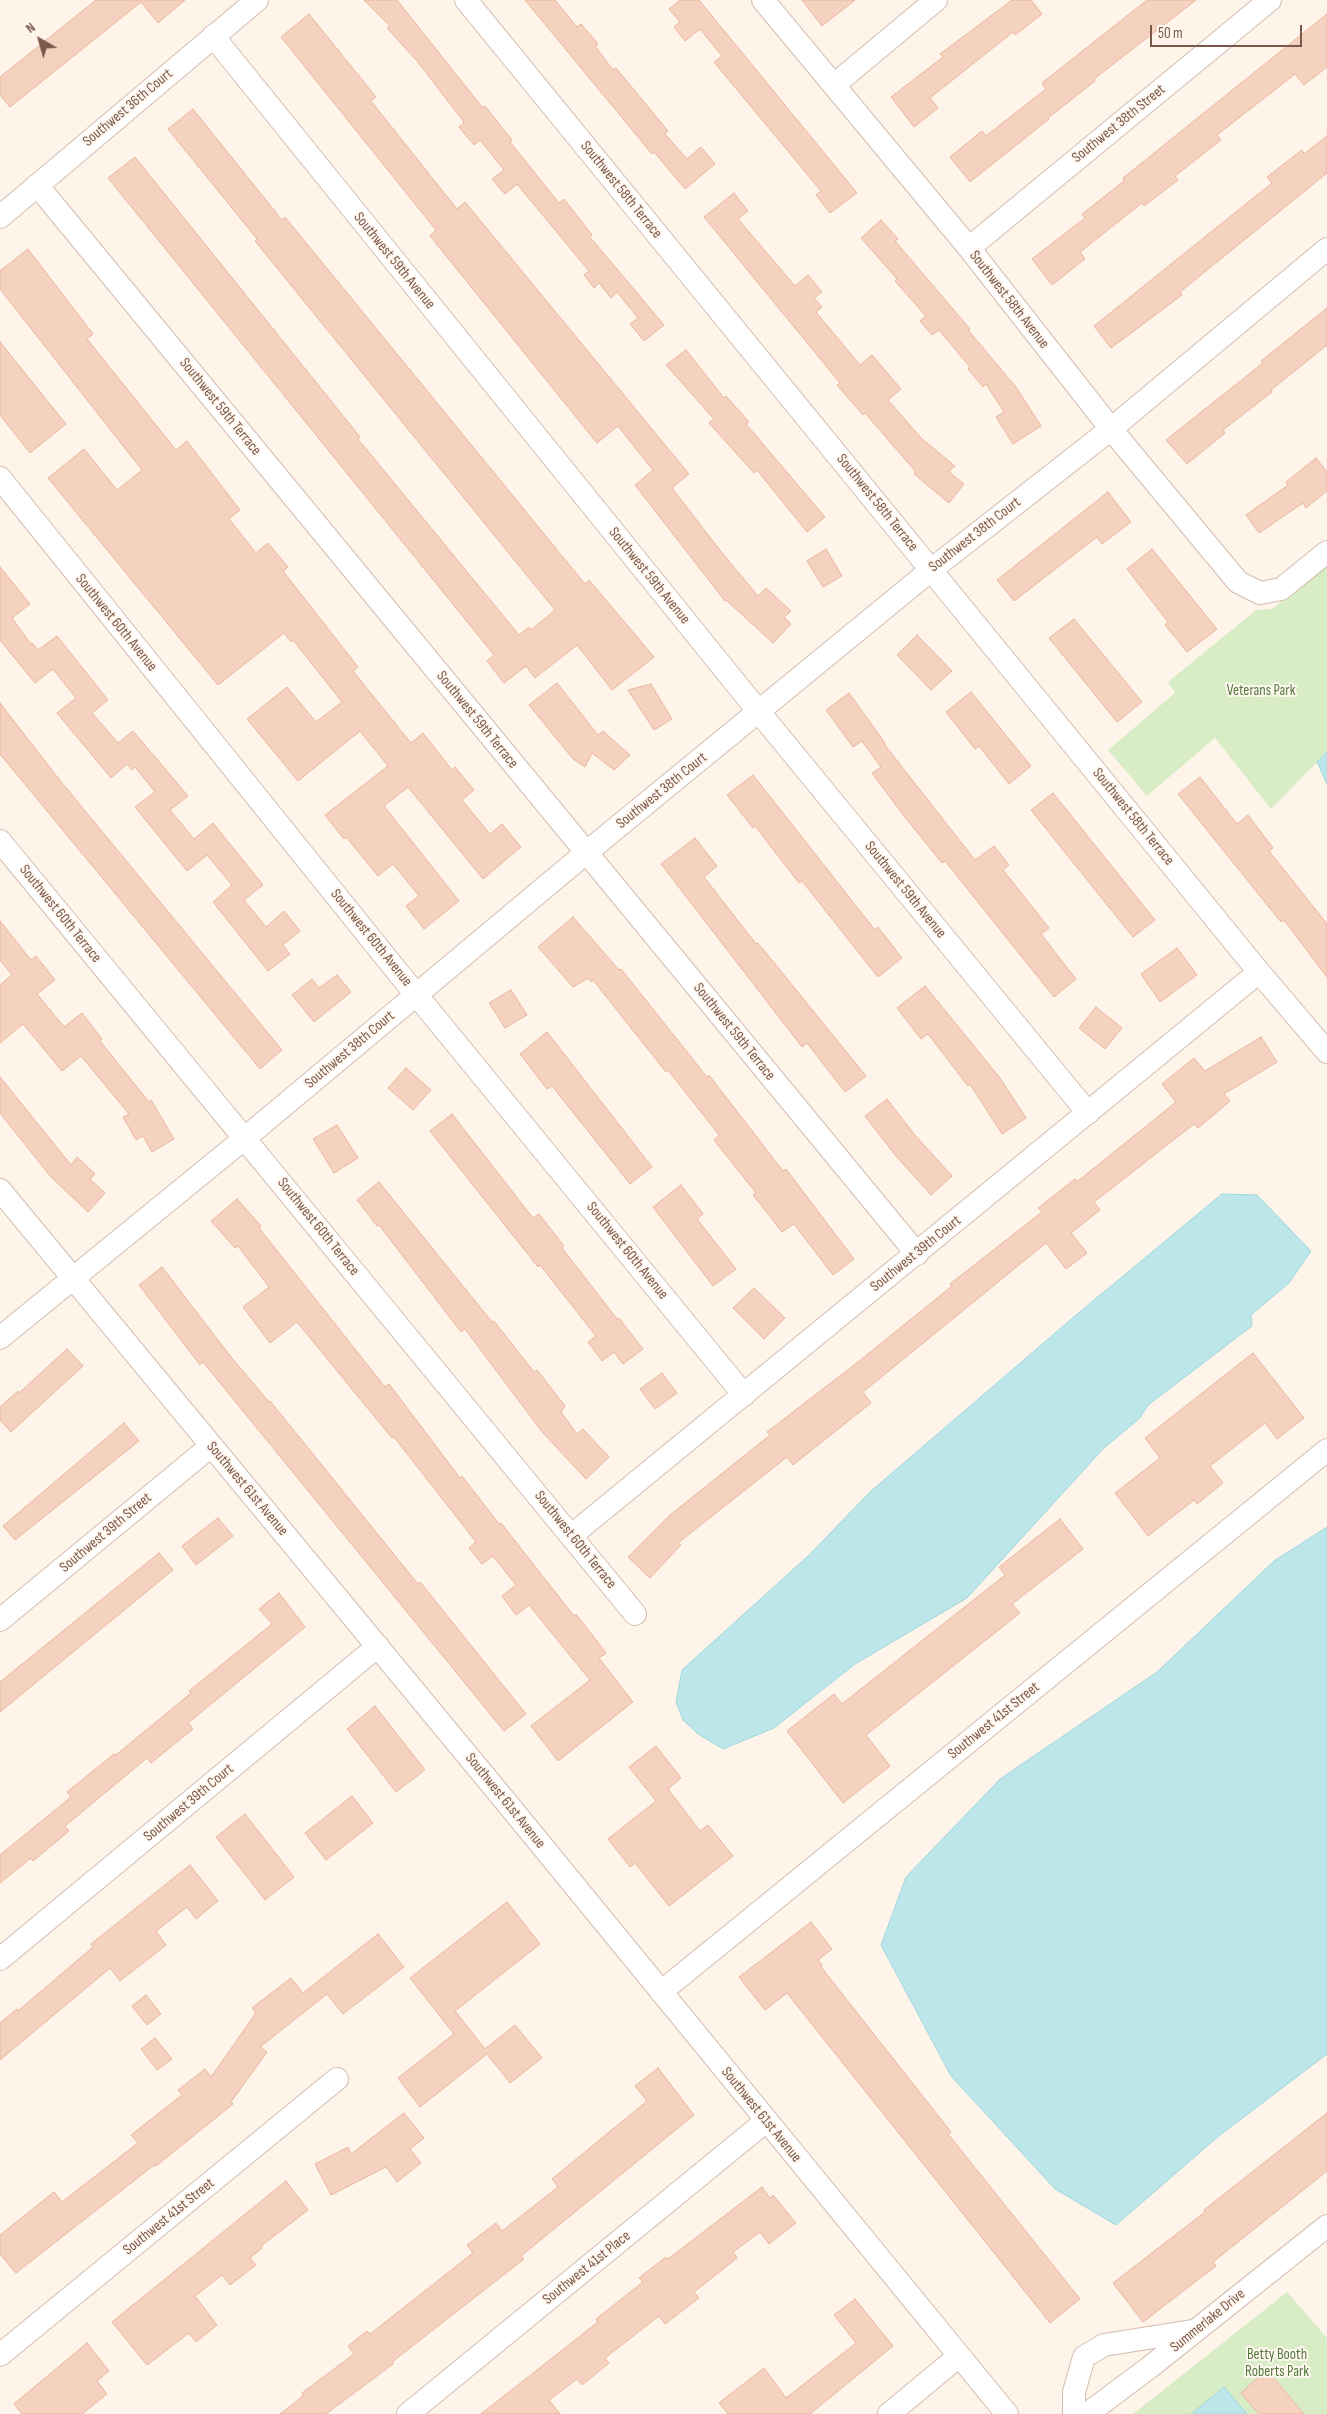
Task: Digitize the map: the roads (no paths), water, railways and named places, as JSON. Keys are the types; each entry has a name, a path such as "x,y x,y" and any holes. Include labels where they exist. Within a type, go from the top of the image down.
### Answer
{"street":[{"name":"Southwest 36th Court","path":"0,217 257,0"},
{"name":"Southwest 58th Terrace","path":"466,0 1259,972 1327,1052"},
{"name":"Southwest 58th Avenue","path":"763,0 968,248 1111,429 1238,582 1260,593 1281,590 1327,552"},
{"path":"834,85 936,0"},
{"name":"Southwest 38th Street","path":"968,248 1270,0"},
{"name":"Southwest 59th Avenue","path":"213,36 759,712 1088,1113"},
{"name":"Southwest 59th Terrace","path":"37,186 917,1254"},
{"name":"Southwest 38th Court","path":"0,1338 245,1138 587,852 931,570 1111,429 1327,249"},
{"name":"Southwest 60th Avenue","path":"0,478 416,995 744,1395"},
{"name":"Southwest 60th Terrace","path":"0,840 635,1614"},
{"name":"Southwest 39th Court","path":"572,1535 1259,972"},
{"name":"Southwest 61st Avenue","path":"0,1190 378,1646 1007,2414"},
{"name":"Southwest 39th Street","path":"0,1620 211,1446"},
{"name":"Southwest 41st Street","path":"661,1992 1327,1450"},
{"name":"Southwest 39th Court","path":"0,1959 378,1646"},
{"name":"Southwest 41st Street","path":"0,2355 338,2079"},
{"name":"Southwest 41st Place","path":"408,2414 766,2121"},
{"name":"Summerlake Drive","path":"1087,2414 1327,2226"},
{"path":"1074,2414 1074,2392 1084,2357 1104,2345 1196,2330"},
{"path":"1123,2342 1132,2351 1139,2375"},
{"path":"889,2414 959,2356"}],"water":[{"path":"1327,752 1327,784 1317,762"},
{"path":"1222,1194 1257,1195 1311,1251 1289,1283 1251,1315 1252,1326 1148,1405 1140,1418 1103,1449 967,1598 855,1664 774,1728 723,1749 698,1734 683,1720 676,1702 682,1670 809,1555 870,1492 1076,1315"},
{"path":"1327,1527 1327,2054 1220,2135 1116,2225 1055,2189 951,2076 881,1945 906,1877 1000,1779 1157,1672 1274,1561"},
{"path":"1224,2387 1247,2414 1191,2414"}],"park label":[{"name":"Veterans Park","path":"1261,691"},
{"name":"Betty Booth Roberts Park","path":"1277,2364"}]}
